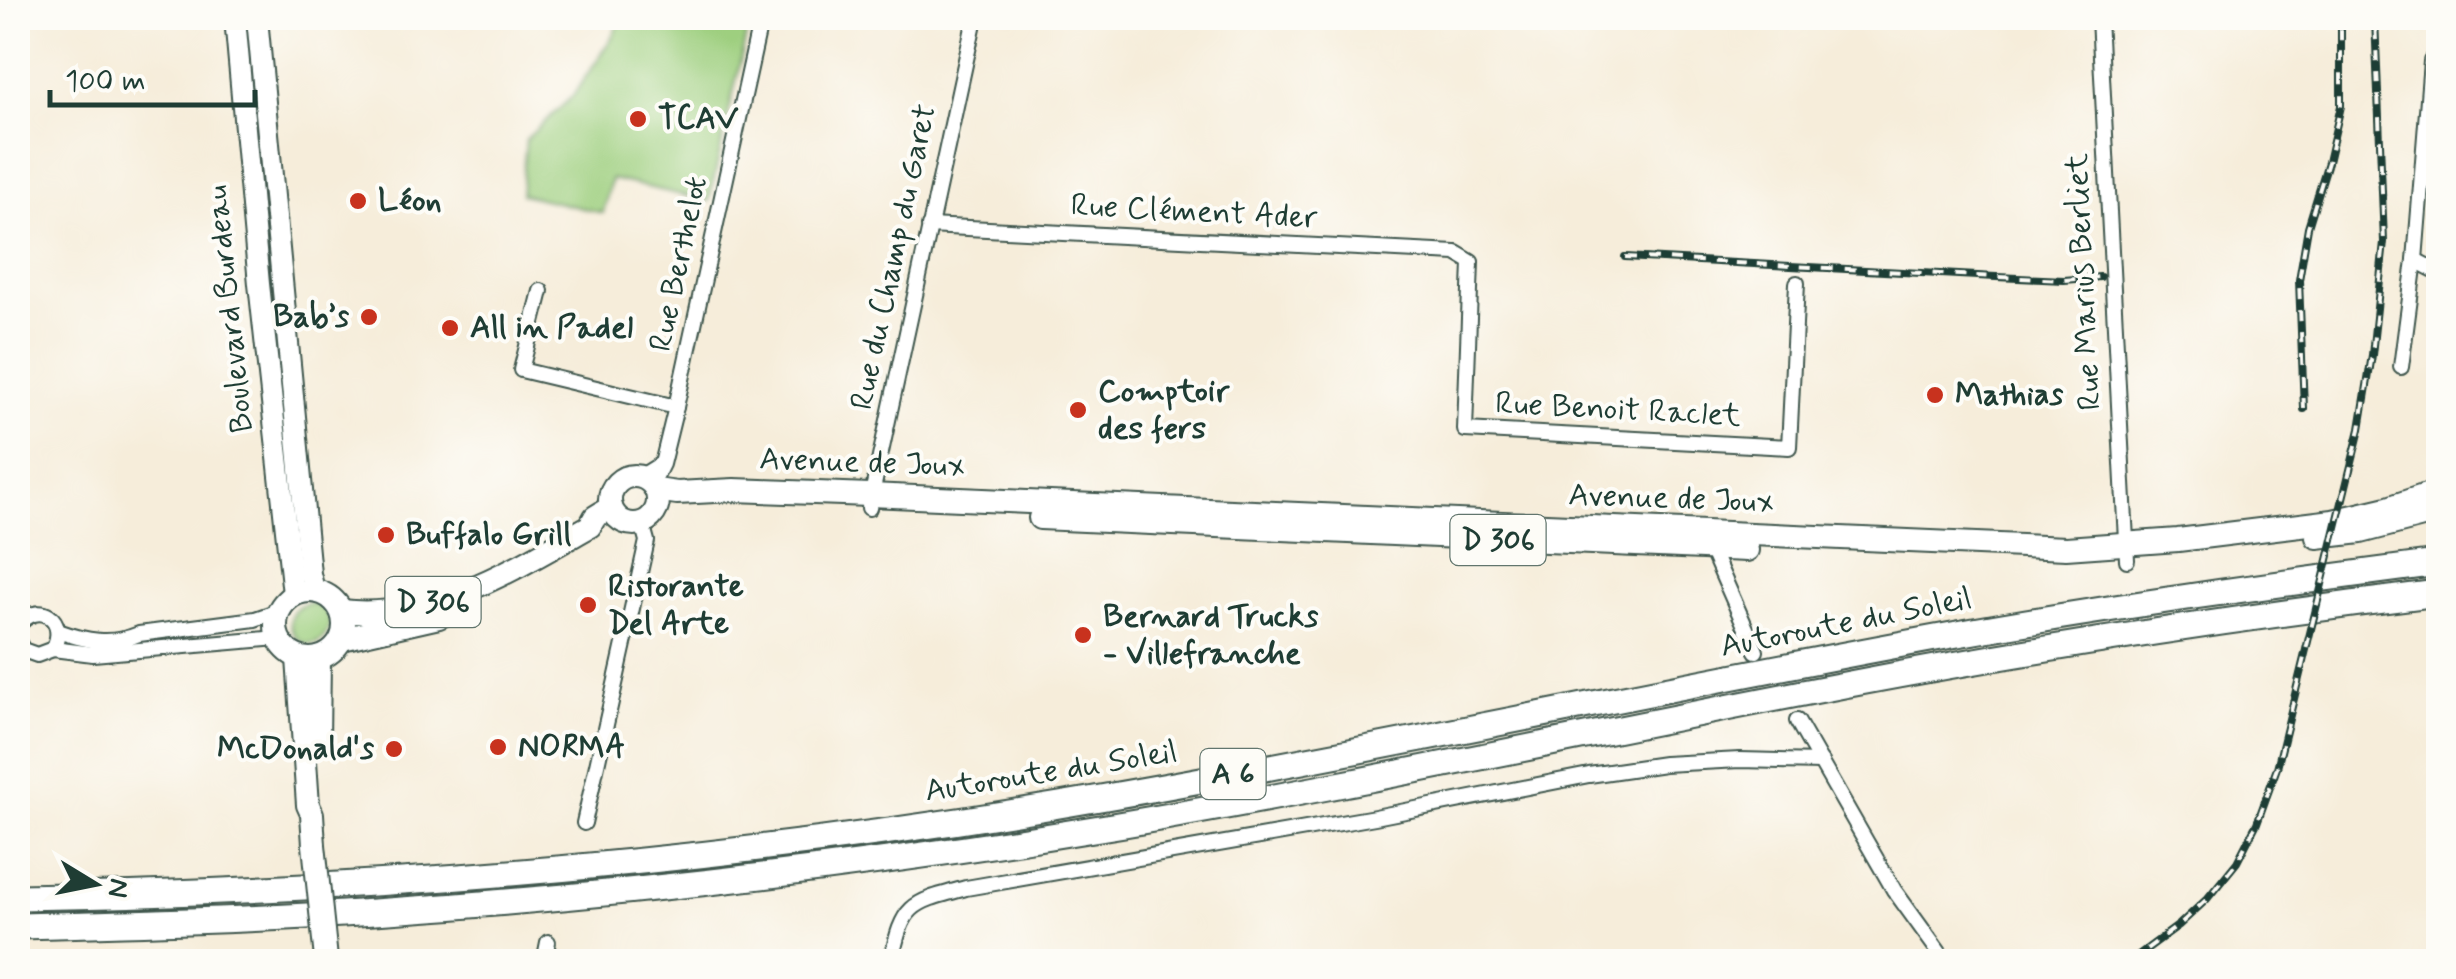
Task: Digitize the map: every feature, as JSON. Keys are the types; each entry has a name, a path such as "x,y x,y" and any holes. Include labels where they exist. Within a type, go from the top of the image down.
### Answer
{"highway":[{"name":"Autoroute du Soleil","path":"18,897 234,891 470,876 656,859 885,831 1104,798 1960,634 2180,598 2438,563"},
{"name":"Autoroute du Soleil","path":"18,926 419,909 658,888 863,863 1109,826 2047,649 2438,592"}],"main road":[{"name":"Boulevard Burdeau","path":"235,18 259,284 295,599"},
{"name":"Boulevard Burdeau","path":"256,18 310,574 295,599"},
{"path":"614,513 611,494 619,481 625,478 652,491"},
{"name":"Avenue de Joux","path":"614,513 634,524 652,491 677,504 870,501 1115,523 1892,548 2030,562 2361,532 2438,512"},
{"name":"Avenue de Joux","path":"2126,552 2178,540 2333,521 2438,491"},
{"name":"D 306","path":"342,611 358,613 442,601 519,567 590,526 600,526 614,513"},
{"name":"D 306","path":"342,639 439,617 488,591 519,567"},
{"path":"326,594 342,611 344,630 336,648 308,658 283,646 278,638 276,620 295,599 326,594"},
{"path":"308,658 308,806 312,814 326,960"}],"street":[{"name":"Rue Berthelot","path":"584,824 647,540 652,491 676,407 760,18"},
{"name":"Rue du Champ du Garet","path":"870,501 975,18"},
{"name":"Rue Marius Berliet","path":"2099,18 2126,552"},
{"path":"2401,367 2415,260 2431,62"},
{"name":"Rue Clément Ader","path":"929,226 1456,253"},
{"name":"Rue Benoit Raclet","path":"1456,253 1472,262 1465,430 1789,447 1797,283"},
{"path":"2415,260 2438,272"},
{"path":"541,292 522,370 676,407"},
{"path":"1711,541 1756,650"},
{"path":"58,631 89,641 126,640 139,634 255,619 295,599"},
{"path":"18,626 26,616 40,613 52,619 58,631 56,643 44,654 30,654 18,644"},
{"path":"52,648 93,654 278,638"},
{"path":"1797,721 1894,890 1946,962"},
{"path":"891,962 898,926 910,909 931,897 966,888 1589,775 1664,764 1740,760 1821,762"},
{"path":"544,962 548,942"}],"green space":[{"name":"TCAV","path":"622,18 750,18 709,201 611,179 603,213 521,194 526,139 571,98"},
{"path":"311,603 324,611 330,624 318,642 309,644 300,641 290,625 298,608"}],"railway":[{"path":"2304,409 2299,280 2308,227 2341,106 2341,18"},
{"path":"2129,962 2179,925 2237,862 2257,823 2277,768 2360,429 2372,355 2384,242 2375,18"},
{"path":"1625,257 2064,280 2100,277"}],"place":[{"name":"TCAV","path":"638,119"},
{"name":"Léon","path":"358,201"},
{"name":"Bab’s","path":"369,317"},
{"name":"All in Padel","path":"450,328"},
{"name":"Mathias","path":"1935,395"},
{"name":"Comptoir des fers","path":"1078,410"},
{"name":"Buffalo Grill","path":"386,535"},
{"name":"Ristorante Del Arte","path":"588,605"},
{"name":"Bernard Trucks - Villefranche","path":"1083,635"},
{"name":"NORMA","path":"498,747"},
{"name":"McDonald's","path":"394,749"}]}
